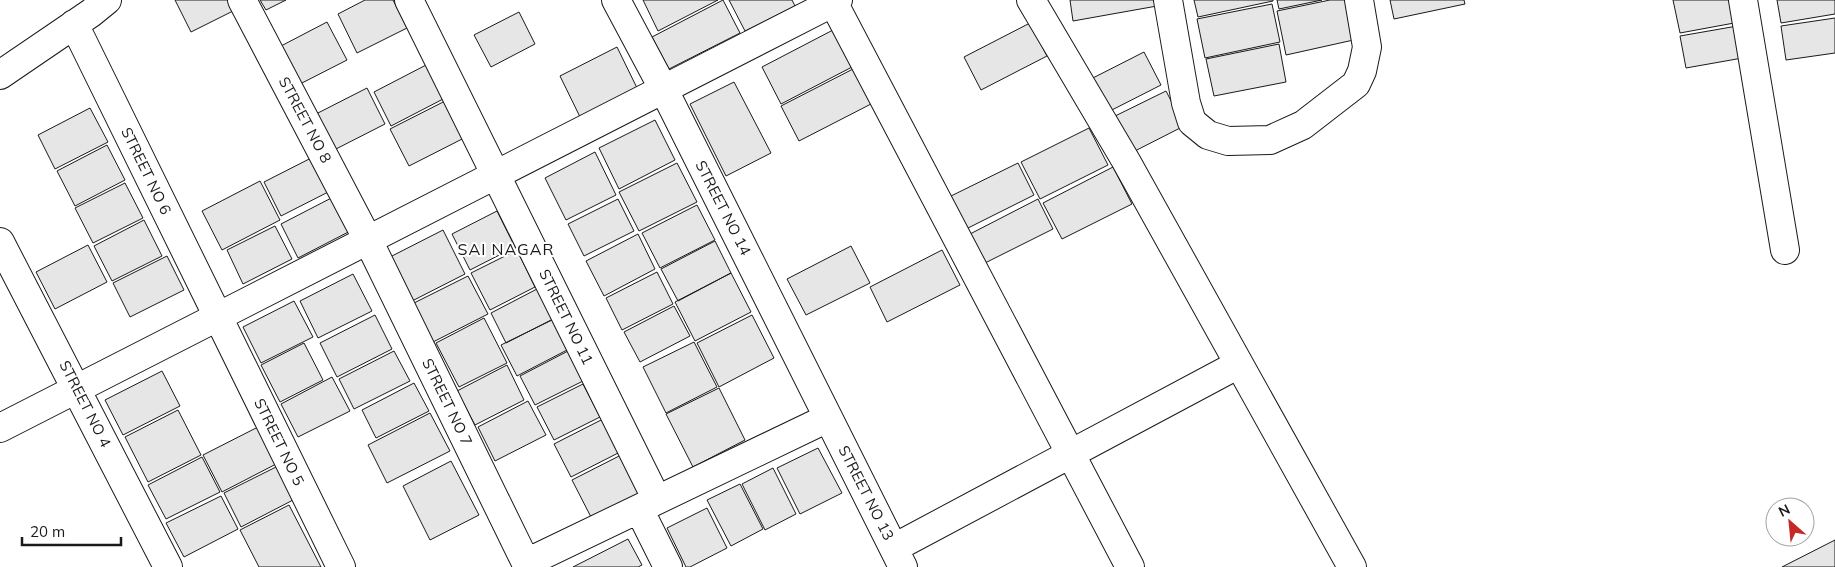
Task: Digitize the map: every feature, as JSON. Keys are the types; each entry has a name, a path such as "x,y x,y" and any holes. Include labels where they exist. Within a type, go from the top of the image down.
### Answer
{"street":[{"path":"0,75 107,0"},
{"name":"STREET NO 8","path":"242,0 368,240"},
{"name":"STREET NO 11","path":"409,0 496,175 648,505 668,567"},
{"name":"STREET NO 14","path":"616,0 664,90 828,418"},
{"path":"1031,0 1126,161 1352,567"},
{"path":"1168,0 1186,103 1192,122 1208,135 1228,141 1270,140 1302,125 1356,84 1362,70 1366,47 1359,0"},
{"path":"1743,0 1785,250"},
{"path":"0,428 835,1 1130,567"},
{"name":"STREET NO 6","path":"74,24 218,317"},
{"name":"STREET NO 7","path":"368,240 526,564 648,505"},
{"name":"STREET NO 4","path":"0,242 168,567"},
{"name":"STREET NO 5","path":"218,317 341,567"},
{"path":"898,558 1071,454 1239,364"},
{"path":"648,505 828,418"},
{"name":"STREET NO 13","path":"828,418 898,558"}],"building":[{"path":"175,0 234,0 239,8 191,32"},
{"path":"260,0 286,0 266,10"},
{"path":"365,0 393,0 407,28 357,53 338,14"},
{"path":"643,0 718,0 658,31"},
{"path":"723,0 740,33 669,69 652,37"},
{"path":"729,0 792,0 795,6 745,31"},
{"path":"1070,0 1155,0 1157,6 1073,21"},
{"path":"1194,0 1273,0 1273,1 1198,17"},
{"path":"1277,0 1322,0 1279,9"},
{"path":"1330,0 1350,0 1358,39 1286,55 1277,11"},
{"path":"1390,0 1464,0 1465,4 1394,19"},
{"path":"1673,0 1741,0 1745,21 1680,33"},
{"path":"1777,0 1835,0 1835,14 1781,23"},
{"path":"1272,4 1280,42 1205,58 1197,19"},
{"path":"519,12 535,44 491,67 474,35"},
{"path":"1835,18 1835,53 1786,60 1781,26"},
{"path":"327,22 347,60 300,84 281,46"},
{"path":"1030,23 1047,56 981,90 964,57"},
{"path":"1743,25 1748,57 1686,68 1680,36"},
{"path":"833,30 852,67 781,104 762,67"},
{"path":"1279,44 1286,82 1214,96 1206,59"},
{"path":"617,47 638,90 581,119 560,76"},
{"path":"1144,52 1161,85 1104,114 1087,81"},
{"path":"428,64 445,98 391,126 374,92"},
{"path":"853,69 871,104 799,141 781,106"},
{"path":"734,82 771,153 726,176 690,104"},
{"path":"367,88 385,124 332,151 314,115"},
{"path":"1166,91 1184,126 1127,155 1109,119"},
{"path":"451,98 470,135 409,166 390,129"},
{"path":"90,108 108,142 55,169 38,135"},
{"path":"655,120 675,160 619,189 599,148"},
{"path":"1089,128 1108,165 1040,199 1021,162"},
{"path":"107,145 125,180 75,206 57,171"},
{"path":"595,152 616,195 566,220 545,178"},
{"path":"319,154 336,188 281,216 264,182"},
{"path":"677,163 697,202 639,231 619,192"},
{"path":"1018,163 1034,195 966,229 949,197"},
{"path":"1113,167 1132,204 1062,239 1043,203"},
{"path":"260,181 280,220 222,250 202,211"},
{"path":"125,183 143,218 93,243 75,208"},
{"path":"341,193 358,227 298,258 281,224"},
{"path":"618,199 634,231 584,256 568,224"},
{"path":"1038,199 1053,229 985,263 970,234"},
{"path":"697,205 715,240 660,268 642,233"},
{"path":"497,211 515,247 470,270 452,234"},
{"path":"144,220 162,256 112,281 94,246"},
{"path":"275,226 292,259 243,284 227,250"},
{"path":"443,230 465,274 412,301 390,257"},
{"path":"638,234 655,269 604,296 586,261"},
{"path":"715,241 731,273 678,301 661,269"},
{"path":"88,245 107,282 55,309 36,272"},
{"path":"851,246 870,283 806,315 787,279"},
{"path":"517,250 535,287 490,310 471,273"},
{"path":"942,250 960,285 887,322 870,287"},
{"path":"167,256 184,290 130,317 113,283"},
{"path":"657,272 673,304 622,330 606,298"},
{"path":"731,273 751,312 695,341 675,302"},
{"path":"353,274 372,311 318,338 300,301"},
{"path":"468,276 488,314 433,342 414,303"},
{"path":"537,289 553,319 506,343 491,313"},
{"path":"294,301 313,337 261,363 243,327"},
{"path":"674,306 690,336 640,362 624,332"},
{"path":"375,315 392,349 337,377 320,343"},
{"path":"752,315 774,358 719,387 697,343"},
{"path":"484,318 507,363 459,387 436,343"},
{"path":"552,320 567,350 517,376 501,345"},
{"path":"694,342 717,387 666,413 643,367"},
{"path":"304,343 323,380 280,402 261,365"},
{"path":"394,351 410,381 354,409 339,379"},
{"path":"568,351 583,381 535,405 520,376"},
{"path":"507,365 524,400 475,425 457,391"},
{"path":"162,371 180,406 123,435 105,400"},
{"path":"332,377 350,411 298,437 281,404"},
{"path":"414,383 429,411 376,438 362,410"},
{"path":"583,384 600,417 554,440 537,407"},
{"path":"719,388 745,440 693,467 666,414"},
{"path":"528,401 546,435 495,461 478,427"},
{"path":"178,410 201,455 148,482 125,437"},
{"path":"430,413 450,451 387,483 368,445"},
{"path":"605,418 622,451 571,477 554,444"},
{"path":"260,426 278,463 222,492 203,455"},
{"path":"818,448 842,493 800,514 777,468"},
{"path":"625,453 645,492 592,519 572,480"},
{"path":"202,457 220,492 166,519 148,485"},
{"path":"451,461 479,515 430,540 403,486"},
{"path":"278,466 295,499 241,527 224,493"},
{"path":"773,468 796,514 765,530 742,484"},
{"path":"740,484 763,529 731,546 707,500"},
{"path":"221,496 238,529 184,557 166,523"},
{"path":"289,505 321,567 259,567 240,530"},
{"path":"707,508 727,548 690,567 686,567 667,528"},
{"path":"628,539 642,565 638,567 573,567"},
{"path":"1835,540 1835,567 1782,567"}],"district":[{"name":"SAI NAGAR","path":"506,249"}]}
